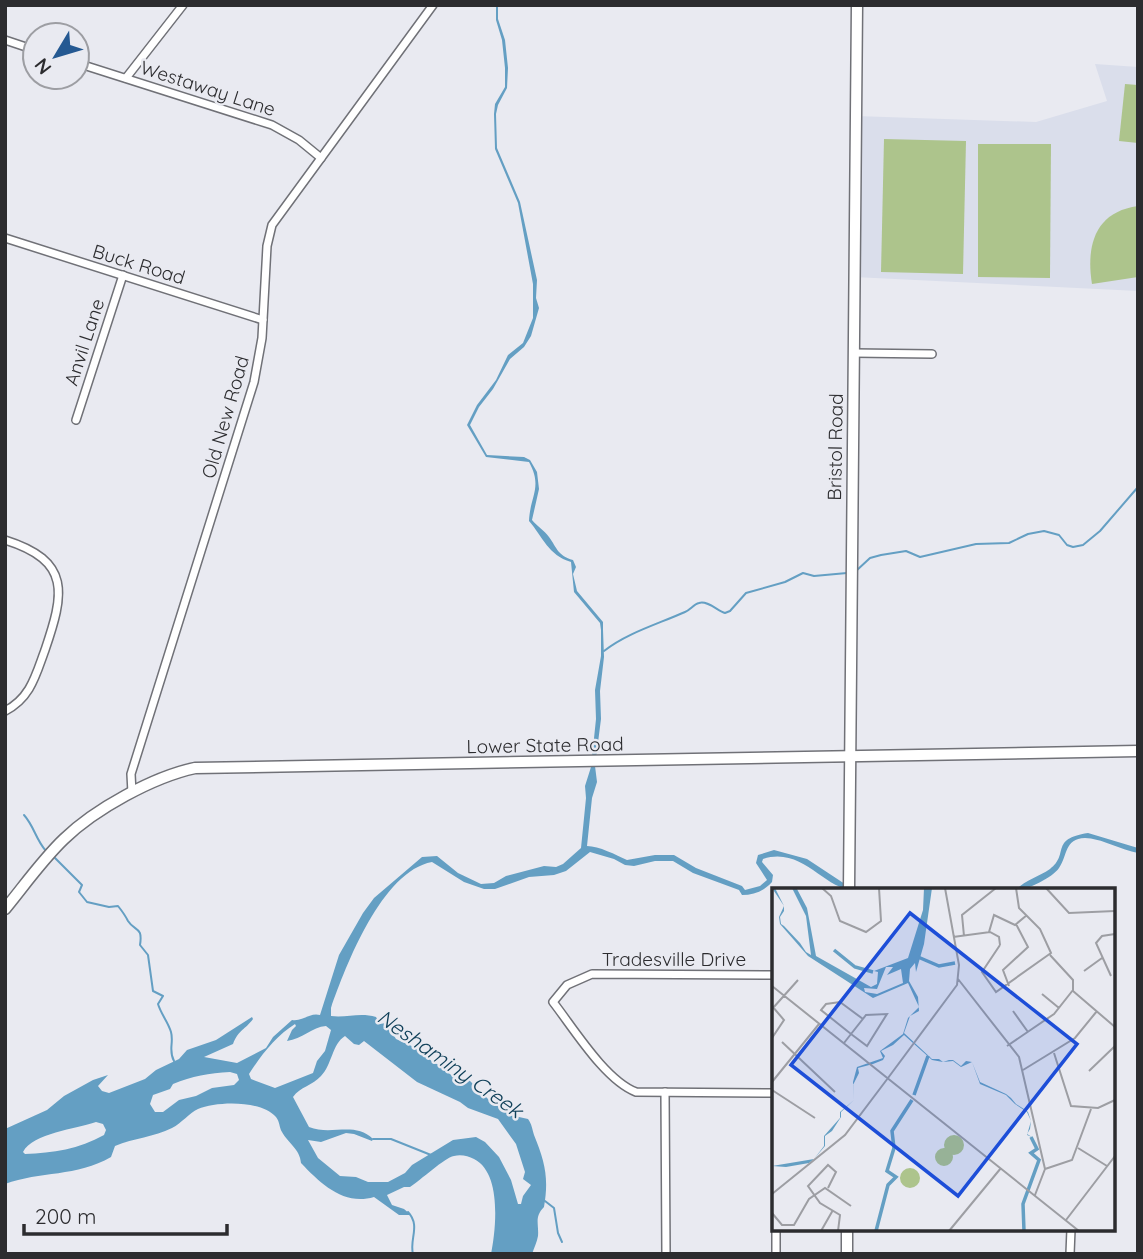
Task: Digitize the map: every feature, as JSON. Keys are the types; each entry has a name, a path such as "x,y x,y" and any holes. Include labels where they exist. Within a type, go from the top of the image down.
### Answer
{"main road":[{"name":"Bristol Road","path":"849,886 857,5"},
{"name":"Lower State Road","path":"5,909 55,848 85,821 164,777 203,767 1138,751"},
{"path":"847,1231 847,1254"}],"street":[{"path":"126,79 183,5"},
{"name":"Old New Road","path":"132,793 131,774 254,382 260,355 270,231 274,221 433,5"},
{"name":"Westaway Lane","path":"91,68 272,125 299,140 321,158"},
{"name":"Buck Road","path":"5,238 263,320"},
{"name":"Anvil Lane","path":"76,420 123,275"},
{"path":"853,353 932,354"},
{"path":"5,540 24,546 44,558 56,578 60,600 32,685 22,700 5,711"},
{"name":"Tradesville Drive","path":"772,975 592,974 567,985 553,1002 610,1074 625,1088 636,1092 772,1093"},
{"path":"665,1092 666,1254"},
{"path":"776,1231 776,1254"},
{"path":"1070,1254 1071,1231"}],"shaded area":[{"path":"1095,64 1138,67 1138,291 854,277 856,116 1036,122 1107,101"}],"green space":[{"path":"1125,84 1138,85 1138,143 1119,141"},
{"path":"884,139 966,141 963,274 881,272"},
{"path":"978,144 1051,144 1050,278 978,277"},
{"path":"1138,206 1138,277 1092,284 1090,257 1096,233 1111,216"}],"water":[{"path":"496,5 505,40 508,68 507,88 496,114 497,148 520,202 537,280 536,298 539,308 531,336 524,347 510,359 470,425 487,455 524,457 530,460 537,472 539,489 532,520 561,554 573,560 577,591 603,622 601,719 595,766 597,782 592,798 587,846 602,849 627,860 674,855 696,868 742,886 745,890 760,886 767,880 756,863 758,855 774,850 807,859 851,888 843,888 790,858 777,857 763,859 762,862 773,875 772,882 758,892 742,895 739,890 693,873 673,861 655,861 634,866 590,852 566,871 529,877 495,889 484,889 464,882 432,862 414,869 397,883 368,922 356,945 331,1008 331,1016 376,1017 380,1024 386,1023 396,1039 416,1048 434,1063 446,1067 447,1072 454,1077 468,1079 493,1104 506,1103 511,1108 510,1115 528,1119 541,1154 546,1179 544,1207 538,1217 538,1236 532,1254 491,1254 495,1217 493,1189 483,1166 474,1159 457,1155 410,1187 387,1195 392,1205 411,1215 399,1215 374,1197 363,1199 343,1196 325,1185 301,1163 276,1117 269,1111 250,1105 206,1106 165,1131 115,1146 111,1157 98,1163 5,1184 5,1129 47,1110 64,1096 93,1080 108,1075 98,1086 109,1093 145,1079 156,1070 179,1059 187,1050 216,1040 252,1017 233,1044 204,1057 237,1063 266,1048 273,1037 292,1020 320,1015 339,955 363,913 374,898 422,857 437,856 458,873 481,884 494,883 506,876 544,866 556,867 581,848 585,786 591,767 596,719 595,690 601,656 600,623 574,592 571,562 551,550 529,521 535,478 529,462 486,457 467,425 477,405 496,380 508,355 523,343 533,318 533,284 518,203 495,149 495,104 505,87 502,40 496,20","holes":["295,1024 287,1041 321,1027 326,1026 331,1030 325,1051 317,1061 313,1073 275,1088 251,1079 249,1074 259,1060 276,1040","345,1036 354,1044 359,1045 364,1041 417,1082 468,1108 498,1119 516,1144 525,1172 523,1179 531,1185 521,1204 518,1204 511,1180 499,1157 485,1142 476,1137 453,1140 388,1182 368,1182 356,1177 340,1176 318,1158 308,1140 321,1142 346,1133 372,1141 373,1139 358,1131 309,1127 293,1097 321,1076","208,1074 237,1074 239,1080 234,1085 212,1088 179,1100 163,1112 155,1112 150,1104 153,1095 170,1089 173,1084","96,1122 103,1124 106,1130 104,1135 85,1144 66,1149 25,1154 23,1152 45,1136"]},
{"path":"1088,833 1138,848 1138,853 1097,840 1078,839 1068,848 1056,872 1039,883 1018,888 1050,869 1059,858 1064,843"}],"waterway":[{"path":"856,571 870,558 881,555 906,551 920,557 976,544 1009,543 1028,534 1044,531 1059,535 1067,545 1083,545 1100,531 1138,487"},
{"path":"604,651 633,634 702,602 725,613 746,593 785,582 803,573 814,576 847,573"},
{"path":"24,815 46,851"},
{"path":"53,856 82,885 79,892 87,902 109,907 118,906 139,932 140,945 148,955 153,991 163,996 158,1004 171,1032 171,1053 174,1061"},
{"path":"373,1139 391,1139 431,1155"},
{"path":"545,1201 554,1208 562,1242"},
{"path":"408,1212 414,1222 413,1254"}],"water label":[{"name":"Neshaminy Creek","path":"450,1064"}]}
